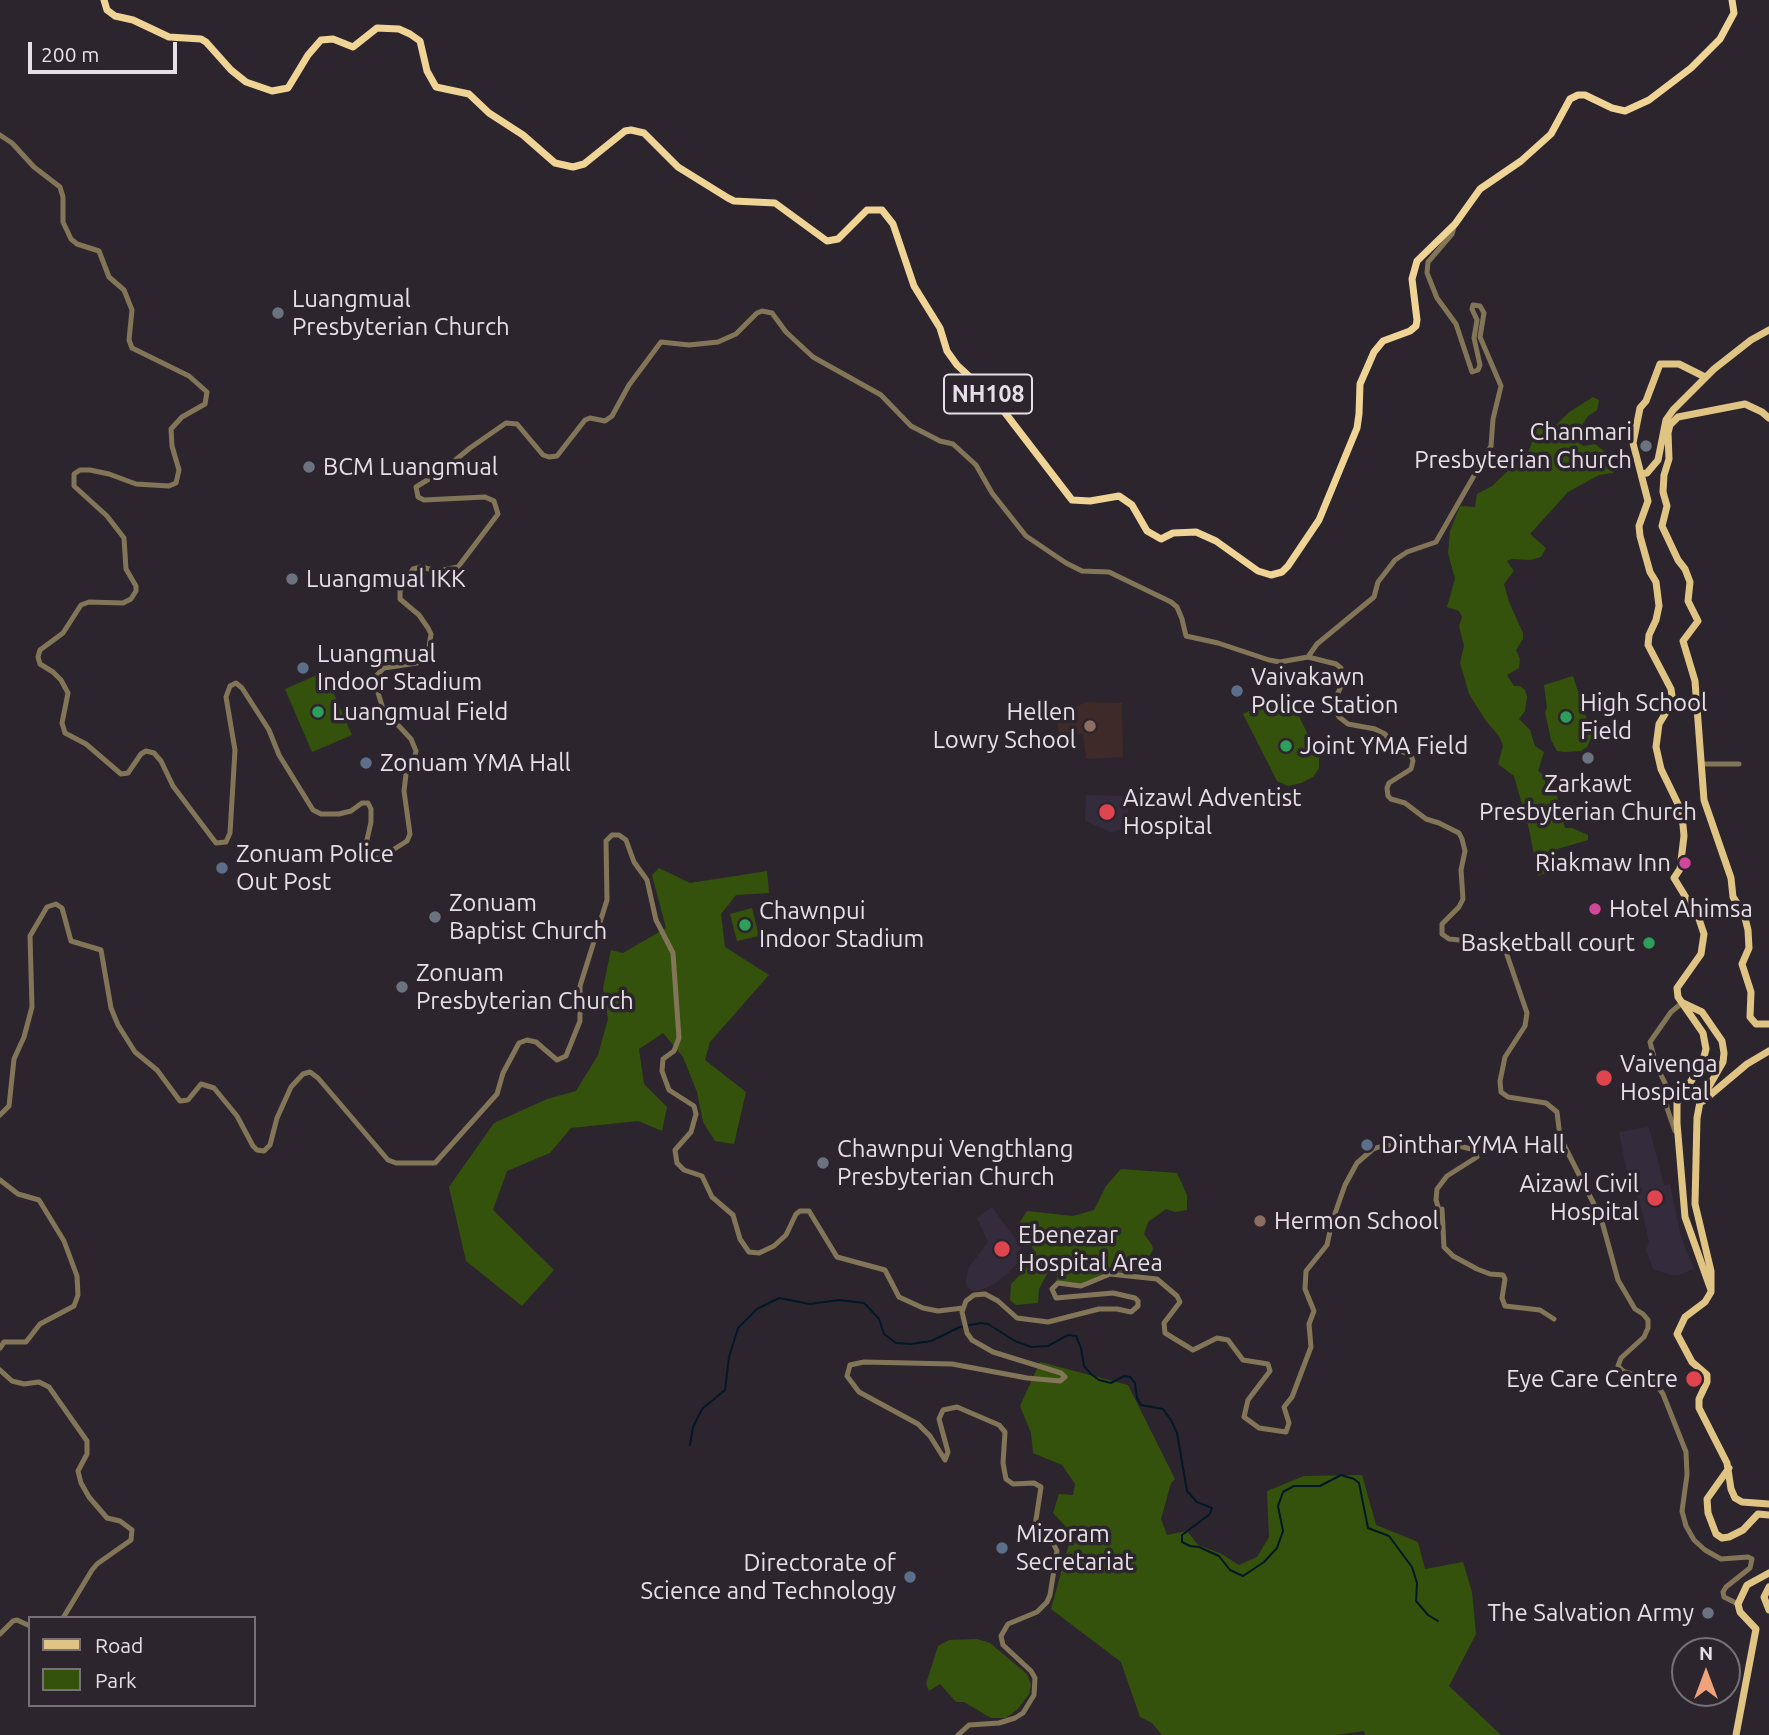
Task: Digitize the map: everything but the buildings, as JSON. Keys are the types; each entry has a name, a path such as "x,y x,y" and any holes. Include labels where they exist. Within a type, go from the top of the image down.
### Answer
{"highway":[{"name":"NH108","path":"104,0 110,14 133,20 169,37 206,41 231,70 246,82 272,91 288,88 308,55 321,40 333,39 353,47 377,28 399,29 420,41 429,78 436,87 469,94 489,113 523,135 555,163 573,167 584,164 625,131 637,130 644,133 678,167 728,198 734,201 775,203 827,241 838,239 867,210 882,210 893,224 914,286 940,328 947,351 957,365 996,401 1072,500 1090,501 1119,496 1132,505 1147,531 1154,536 1161,538 1173,533 1196,532 1216,541 1246,564 1265,573 1276,574 1288,566 1312,531 1357,428 1360,384 1366,366 1383,341 1416,326 1413,267 1423,253 1455,224 1480,189 1521,161 1551,134 1570,99 1585,95 1625,111 1649,100 1672,84 1720,39 1734,13 1732,0"}],"main road":[{"path":"1641,474 1647,473 1658,460 1666,420 1705,377 1743,345 1769,330"},
{"path":"1705,377 1679,364 1660,364 1646,401 1640,408 1633,443 1648,501 1639,526 1640,536 1650,572 1656,582 1659,606 1648,645 1672,696 1656,736 1657,757 1678,804 1683,825 1680,869 1674,878 1680,892 1699,919 1704,933 1701,954 1678,984 1677,992 1703,1033 1706,1049 1702,1064 1677,1103 1685,1217 1711,1290"},
{"path":"1769,418 1762,411 1745,404 1678,417 1670,425 1669,459 1663,492 1667,506 1662,526 1690,582 1688,601 1698,621 1683,641 1695,681 1701,764 1708,814 1731,878 1733,897 1744,914 1748,930 1749,948 1742,964 1750,985 1751,1021 1756,1024 1769,1024"},
{"path":"1682,1003 1699,1009 1722,1041 1724,1053 1720,1067 1700,1102 1697,1118 1695,1204 1711,1271 1711,1290 1705,1302 1685,1317 1677,1334 1692,1362 1707,1375 1707,1382 1699,1399 1699,1408 1729,1468 1731,1489 1735,1498 1742,1502 1769,1504"},
{"path":"1700,1102 1746,1064 1769,1051"},
{"path":"1729,1468 1706,1499 1708,1514 1716,1534 1722,1538 1728,1537 1743,1530 1758,1514 1769,1515"},
{"path":"1736,1735 1756,1631 1755,1626 1740,1612 1738,1604 1747,1585 1769,1573"},
{"path":"1769,1587 1764,1597 1769,1610"}],"street":[{"path":"0,135 9,139 34,167 60,187 63,197 63,222 71,239 77,244 99,251 109,277 124,290 132,310 129,340 132,348 189,376 207,392 205,404 182,417 172,429 172,446 180,475 176,483 169,486 136,484 85,469 74,474 74,486 107,516 124,538 126,569 136,591 131,600 122,603 89,602 81,605 63,633 40,650 38,657 40,664 54,672 61,680 68,694 62,723 65,733 86,744 121,774 128,773 141,754 146,751 155,752 173,786 216,843 226,842 230,833 235,750 226,697 230,686 236,683 269,730 279,755 313,810 321,814 339,814 351,811 362,803 368,803 372,809 371,822 364,853 370,859 380,858 407,841 410,834 403,798 404,782 416,751 411,738 383,709 376,676 384,668 417,663 429,647 431,634 428,628 419,615 400,599 400,591 413,569 421,567 438,571 458,567 498,514 494,501 485,497 424,500 418,497 416,487 506,423 517,424 543,455 557,456 584,420 590,418 606,421 612,416 629,385 661,342 689,345 724,340 736,334 762,311 772,313 786,332 813,358 881,395 911,426 940,441 953,444 976,465 992,493 1026,536 1075,569 1109,572 1171,602 1177,607 1186,636 1218,643 1269,660 1280,662 1308,657 1336,664 1341,668 1342,684 1333,704 1339,717 1348,724 1385,734 1396,750 1411,755 1411,769 1390,783 1387,788 1388,796 1405,803 1426,819 1459,834 1462,839 1465,851 1461,870 1463,899 1442,925 1443,934 1449,939 1491,943 1505,949 1527,1013 1522,1031 1506,1057 1500,1081 1501,1092 1508,1097 1550,1104 1557,1112 1560,1137 1601,1219 1618,1280 1631,1304 1648,1321 1649,1326 1644,1337 1620,1359 1618,1366 1623,1371 1655,1382 1664,1394 1686,1452 1687,1475 1682,1511 1686,1526 1695,1540 1705,1550 1721,1559 1752,1559 1750,1568 1723,1592 1724,1597 1738,1604"},
{"path":"1308,657 1317,644 1374,597 1378,582 1395,560 1406,552 1436,542 1491,446 1493,419 1501,386 1480,337 1484,313 1480,306 1473,306 1477,320 1474,338 1480,365 1478,370 1472,372 1456,324 1437,299 1427,273 1428,262 1452,234 1455,224"},
{"path":"1701,764 1739,764"},
{"path":"0,1115 9,1106 14,1059 24,1037 32,1007 30,936 47,908 56,904 62,908 71,941 100,950 111,1008 118,1025 135,1052 157,1070 180,1101 188,1100 201,1084 214,1088 237,1116 253,1146 264,1151 271,1141 277,1118 291,1087 303,1074 310,1072 388,1160 396,1163 435,1163 497,1094 503,1073 519,1043 527,1040 536,1042 557,1060 566,1056 579,1024 580,986 607,900 606,841 612,835 619,835 626,840 634,862 647,880 656,920 673,953 679,1038 674,1051 663,1059 662,1071 669,1090 694,1106 696,1114 691,1132 675,1150 677,1163 684,1170 702,1176 712,1197 735,1219 740,1239 749,1252 759,1253 774,1246 786,1236 796,1214 809,1210 837,1257 885,1270 899,1297 923,1308 938,1311 962,1310"},
{"path":"1678,1137 1667,1108 1665,1083 1656,1065 1650,1042 1671,1012 1682,1003"},
{"path":"1694,1018 1699,1009"},
{"path":"958,1735 969,1725 999,1723 1015,1718 1023,1713 1034,1696 1035,1678 1003,1645 1001,1636 1008,1623 1037,1612 1050,1595 1057,1551 1053,1543 1039,1534 1035,1526 1041,1487 1037,1483 1013,1484 1006,1479 1003,1464 1005,1432 999,1425 957,1407 943,1410 939,1419 948,1452 945,1460 928,1432 906,1416 859,1392 847,1376 850,1365 864,1362 952,1364 1046,1381 1060,1381 1065,1377 1061,1373 993,1352 972,1340 966,1330 962,1310 970,1298 979,1293 991,1296 1017,1318 1048,1322 1099,1309 1131,1312 1139,1306 1135,1298 1113,1293 1060,1299 1054,1295 1052,1289 1058,1283 1081,1286 1110,1274 1157,1279 1177,1296 1180,1302 1164,1323 1165,1333 1193,1350 1217,1338 1228,1340 1243,1360 1268,1364 1270,1371 1248,1401 1244,1417 1259,1428 1286,1432 1289,1423 1284,1407 1292,1397 1311,1347 1309,1324 1314,1311 1305,1289 1306,1271 1327,1245 1345,1185 1357,1163 1373,1149 1385,1145 1397,1147 1435,1140 1475,1150 1477,1157 1447,1176 1437,1189 1436,1200 1439,1210 1442,1209 1444,1247 1476,1269 1503,1275 1505,1279 1502,1298 1505,1306 1540,1310 1554,1319"},
{"path":"0,1180 18,1194 39,1200 64,1241 77,1276 79,1295 74,1306 40,1324 26,1342 4,1342 0,1348"},
{"path":"0,1370 12,1381 24,1384 38,1382 49,1387 87,1441 88,1454 78,1471 80,1483 107,1518 120,1521 132,1530 131,1540 97,1563 64,1616"},
{"path":"0,1634 13,1621 28,1625"}],"shaded area":[{"name":"Hellen Lowry School","path":"1086,702 1122,703 1123,757 1086,759 1083,734 1059,735 1056,717"},
{"name":"Aizawl Adventist Hospital","path":"1086,795 1122,796 1128,803 1128,827 1111,832 1085,821"},
{"name":"Aizawl Civil Hospital","path":"1649,1127 1664,1185 1670,1184 1681,1237 1694,1269 1678,1275 1653,1269 1646,1250 1649,1242 1642,1210 1627,1172 1619,1132"},
{"name":"Ebenezar Hospital Area","path":"992,1207 1021,1247 1021,1259 994,1284 978,1291 972,1290 967,1287 966,1281 969,1267 988,1242 977,1218"}],"green space":[{"path":"1593,397 1599,400 1597,410 1588,416 1574,438 1583,446 1595,444 1609,455 1613,473 1599,475 1568,492 1530,534 1546,548 1541,557 1507,561 1514,571 1504,584 1523,633 1523,639 1516,650 1520,659 1519,668 1507,675 1514,686 1525,690 1527,697 1525,711 1519,719 1530,730 1535,746 1544,752 1538,771 1544,775 1546,786 1557,796 1558,800 1553,802 1553,809 1561,815 1565,828 1588,835 1588,840 1554,850 1557,860 1548,872 1538,876 1529,829 1514,776 1498,764 1503,746 1499,736 1469,694 1460,663 1464,646 1459,626 1462,617 1459,611 1447,607 1455,579 1448,553 1450,531 1460,506 1475,507 1477,494 1492,486 1529,451 1539,421 1553,428 1568,413"},
{"name":"Luangmual Field","path":"324,672 352,735 312,752 285,689"},
{"name":"High School Field","path":"1573,676 1592,736 1587,747 1581,751 1557,751 1551,740 1545,712 1547,708 1544,685"},
{"name":"Joint YMA Field","path":"1288,693 1319,758 1319,768 1313,777 1288,786 1277,781 1243,714"},
{"path":"659,868 690,883 767,871 769,893 736,895 721,914 725,947 769,975 710,1042 705,1060 746,1092 734,1144 715,1141 703,1122 697,1092 683,1057 663,1033 639,1049 644,1084 667,1107 662,1131 638,1121 571,1128 550,1153 507,1171 493,1210 554,1270 522,1306 466,1261 449,1187 494,1123 547,1099 576,1091 598,1055 608,1019 603,988 611,950 623,953 666,928 652,875"},
{"name":"Chawnpui Indoor Stadium","path":"752,908 759,936 737,941 730,914"},
{"path":"1121,1169 1177,1173 1187,1195 1187,1210 1175,1212 1166,1209 1148,1222 1144,1234 1153,1250 1145,1262 1145,1271 1105,1273 1080,1284 1056,1282 1058,1275 1048,1272 1039,1289 1038,1303 1016,1305 1010,1300 1011,1284 1025,1270 1035,1252 1018,1225 1027,1211 1073,1216 1094,1210 1106,1186"},
{"path":"1040,1362 1128,1385 1175,1479 1171,1483 1161,1519 1167,1535 1187,1531 1198,1545 1220,1553 1239,1565 1257,1557 1269,1537 1267,1491 1304,1476 1362,1475 1376,1525 1418,1542 1425,1569 1463,1562 1472,1592 1476,1634 1449,1686 1501,1735 1365,1735 1364,1731 1337,1735 1162,1735 1152,1723 1140,1717 1121,1662 1051,1609 1072,1533 1053,1513 1059,1494 1073,1495 1075,1484 1062,1465 1033,1453 1031,1433 1020,1406"},
{"path":"977,1639 990,1643 1027,1674 1031,1685 1029,1694 1018,1709 1006,1718 991,1718 964,1702 956,1702 940,1684 929,1691 926,1684 938,1646 949,1640"}],"waterway":[{"path":"690,1445 693,1427 702,1409 725,1390 729,1357 738,1328 757,1309 779,1298 810,1304 839,1300 864,1303 879,1319 884,1334 896,1343 931,1341 960,1327 981,1323 988,1324 1015,1341 1031,1347 1048,1346 1068,1335 1076,1336 1084,1366 1091,1374 1099,1380 1111,1383 1124,1376 1130,1377 1135,1383 1141,1405 1163,1409 1171,1420 1177,1433 1187,1491 1197,1502 1212,1508 1210,1514 1182,1535 1182,1542 1219,1556 1230,1570 1243,1576 1264,1562 1277,1548 1283,1531 1278,1506 1283,1492 1294,1486 1320,1486 1341,1475 1354,1479 1359,1483 1368,1528 1389,1536 1412,1567 1417,1583 1416,1601 1428,1615 1438,1621"}],"place":[{"name":"Luangmual Presbyterian Church","path":"278,313"},
{"name":"Chanmari Presbyterian Church","path":"1646,446"},
{"name":"BCM Luangmual","path":"309,467"},
{"name":"Luangmual IKK","path":"292,579"},
{"name":"Luangmual Indoor Stadium","path":"303,668"},
{"name":"Vaivakawn Police Station","path":"1237,691"},
{"name":"Luangmual Field","path":"318,712"},
{"name":"High School Field","path":"1566,717"},
{"name":"Hellen Lowry School","path":"1090,726"},
{"name":"Joint YMA Field","path":"1286,746"},
{"name":"Zarkawt Presbyterian Church","path":"1588,758"},
{"name":"Zonuam YMA Hall","path":"366,763"},
{"name":"Aizawl Adventist Hospital","path":"1107,812"},
{"name":"Riakmaw Inn","path":"1685,863"},
{"name":"Zonuam Police Out Post","path":"222,868"},
{"name":"Hotel Ahimsa","path":"1595,909"},
{"name":"Zonuam Baptist Church","path":"435,917"},
{"name":"Chawnpui Indoor Stadium","path":"745,925"},
{"name":"Basketball court","path":"1649,943"},
{"name":"Zonuam Presbyterian Church","path":"402,987"},
{"name":"Vaivenga Hospital","path":"1604,1078"},
{"name":"Dinthar YMA Hall","path":"1367,1145"},
{"name":"Chawnpui Vengthlang Presbyterian Church","path":"823,1163"},
{"name":"Aizawl Civil Hospital","path":"1655,1198"},
{"name":"Hermon School","path":"1260,1221"},
{"name":"Ebenezar Hospital Area","path":"1002,1249"},
{"name":"Eye Care Centre","path":"1694,1379"},
{"name":"Mizoram Secretariat","path":"1002,1548"},
{"name":"Directorate of Science and Technology","path":"910,1577"},
{"name":"The Salvation Army","path":"1708,1613"}]}
